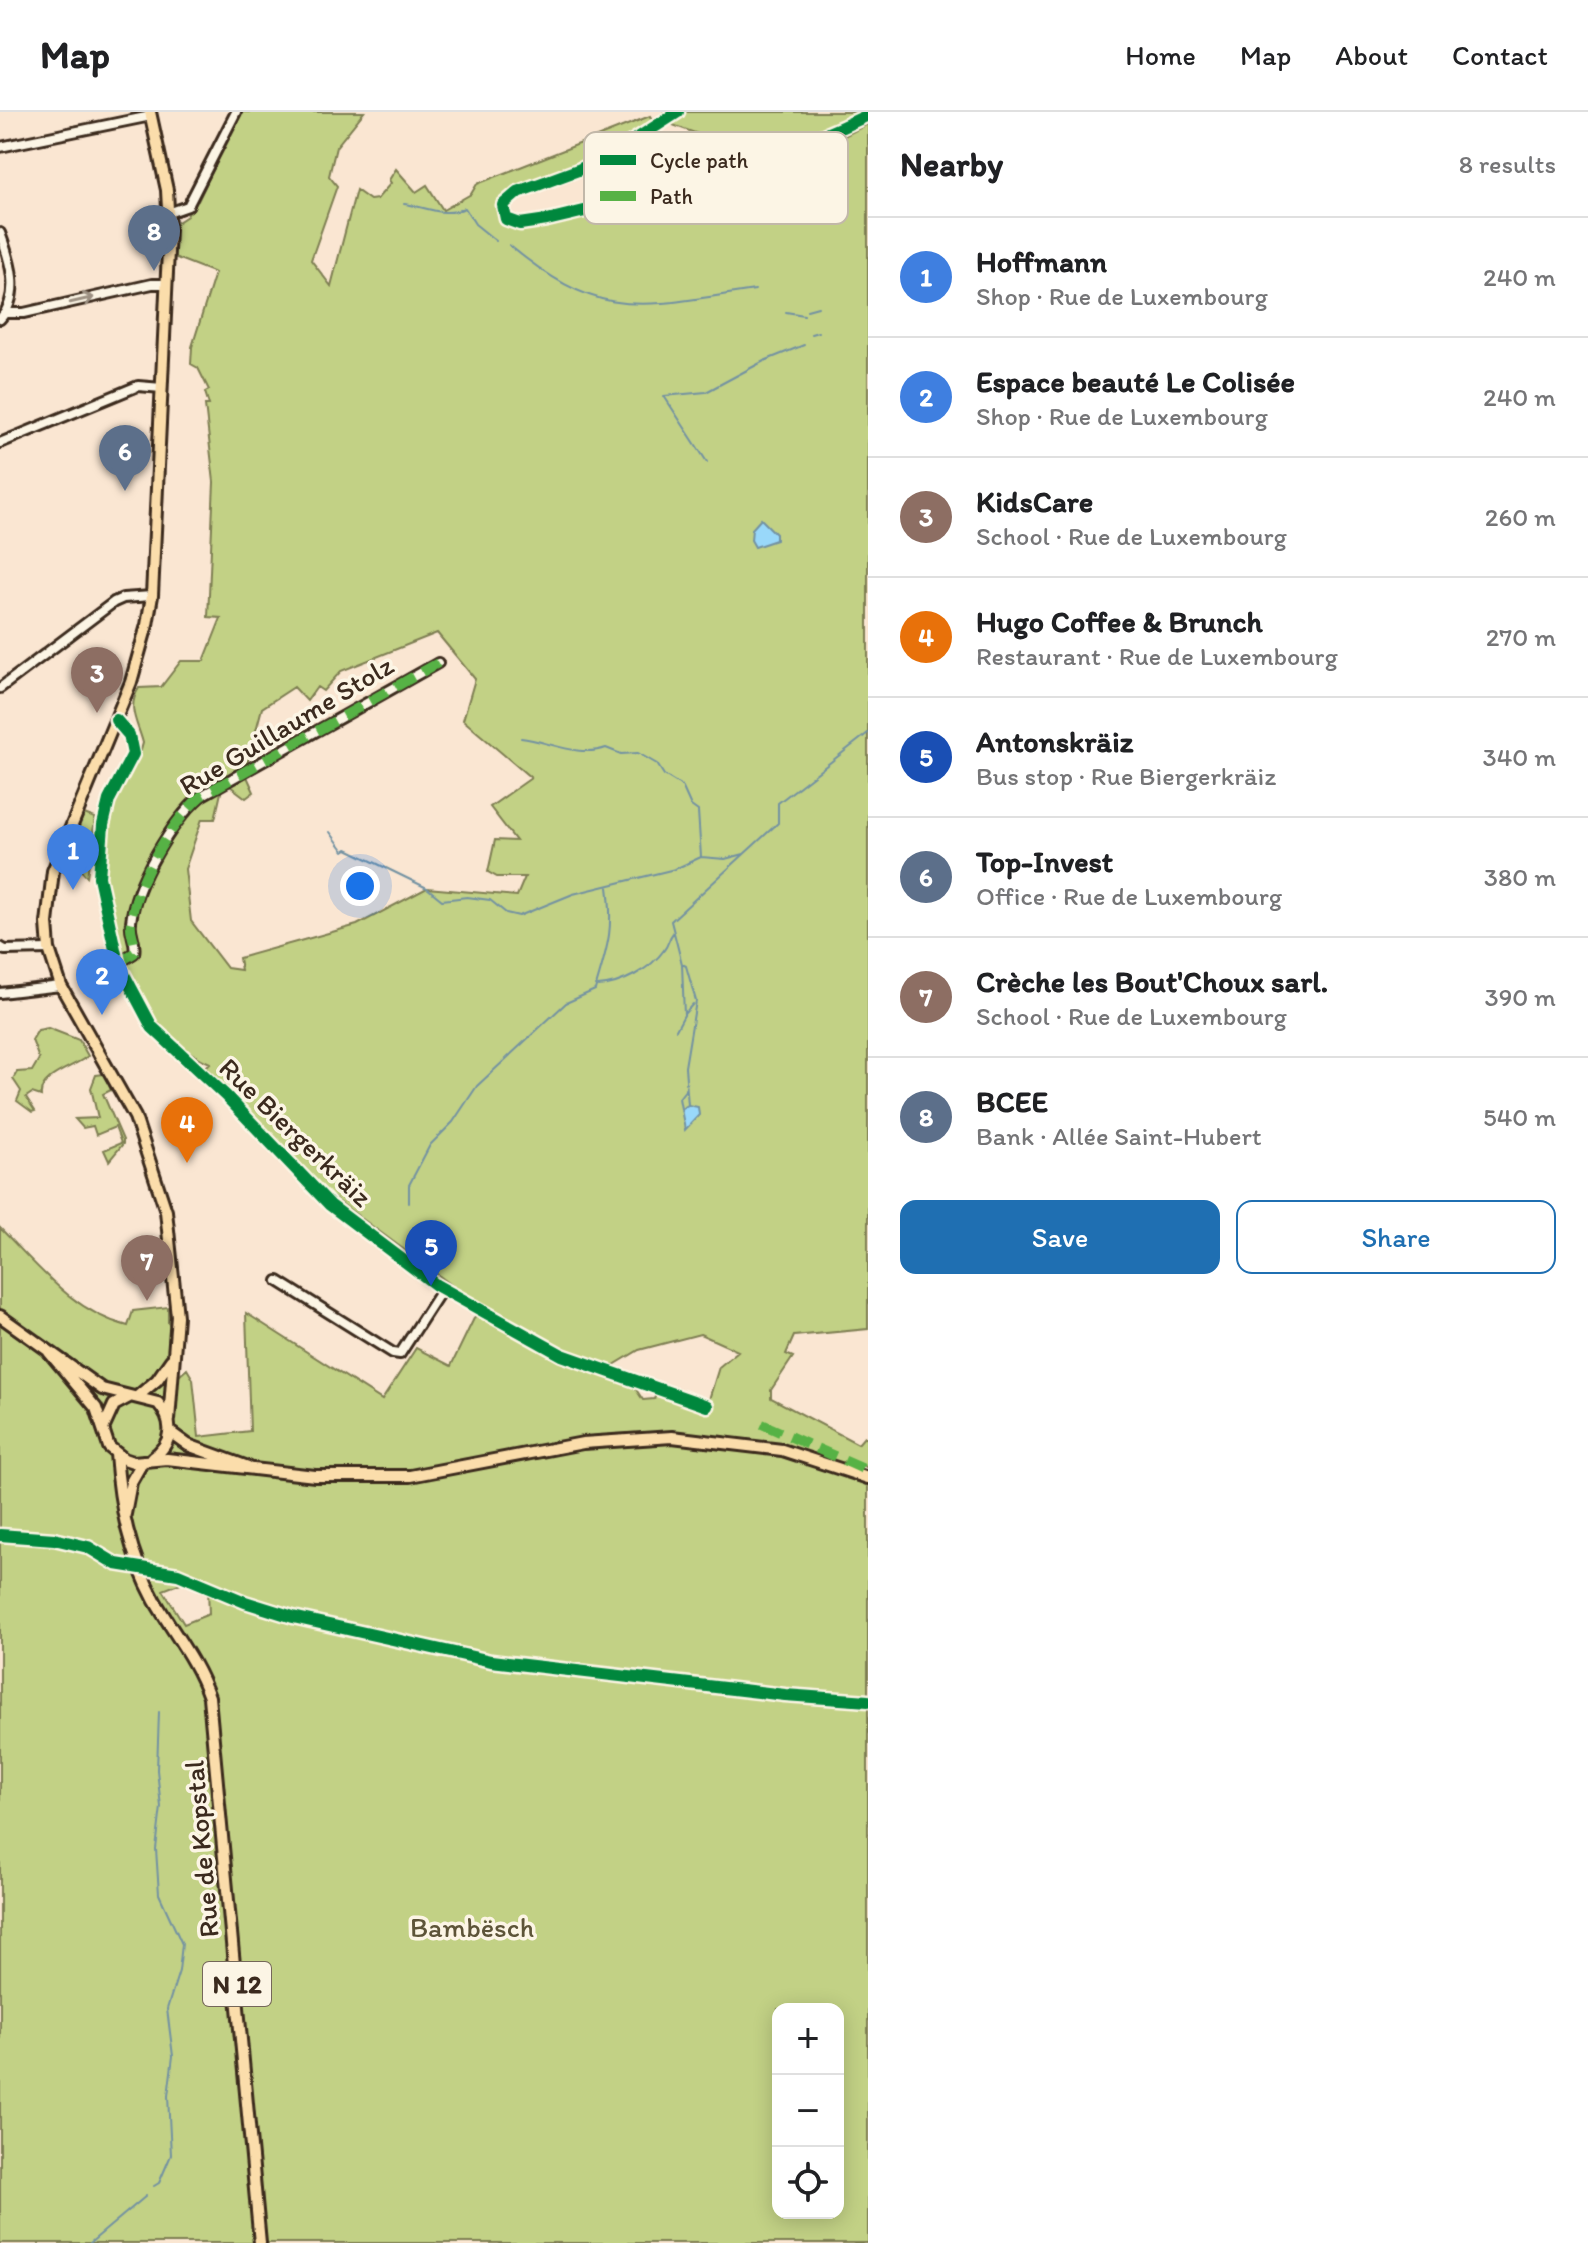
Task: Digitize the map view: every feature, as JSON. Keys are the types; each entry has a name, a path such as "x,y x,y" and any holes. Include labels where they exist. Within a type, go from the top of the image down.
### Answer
{"main road":[{"path":"148,1460 165,1447 170,1432 176,1293 166,1211 154,1168 121,1089 61,986 49,949 48,896 53,871 141,654 152,596 168,213 151,114"},
{"path":"0,1316 102,1389 158,1403 169,1420"},
{"path":"49,1352 96,1408 109,1447 133,1462 148,1460 357,1478 410,1476 583,1443 672,1437 782,1450 868,1478"},
{"path":"104,1428 114,1405 157,1380 172,1358"},
{"path":"170,1432 188,1445 255,1469"},
{"name":"Rue de Kopstal","path":"116,1454 124,1520 139,1569 157,1604 198,1667 209,1697 260,2243"},
{"name":"Rue de Kopstal","path":"124,1520 131,1482 148,1460"}],"street":[{"path":"168,213 188,206 236,112"},
{"path":"644,132 678,112"},
{"path":"0,147 151,114"},
{"path":"831,132 868,115"},
{"path":"584,167 518,192 503,205 506,219 520,224 584,210"},
{"path":"0,234 12,266 11,294 3,316 152,284 167,284"},
{"path":"0,443 138,386 162,388"},
{"path":"0,688 114,602 152,596"},
{"name":"Rue Guillaume Stolz","path":"118,963 134,953 132,916 152,864 183,812 201,796 438,663"},
{"name":"Rue Biergerkräiz","path":"116,720 129,735 133,754 109,800 103,825 99,877 118,963 152,1027 226,1096 302,1179 341,1214 442,1289 562,1355 707,1406"},
{"path":"0,947 5,950 49,949"},
{"path":"0,993 61,986"},
{"path":"278,1281 393,1353 400,1354 442,1289"}],"green space":[{"name":"Bambësch","path":"241,112 364,112 336,147 329,176 337,186 311,260 331,286 356,190 370,200 377,199 391,183 389,180 396,169 416,192 427,185 443,210 471,194 477,184 584,142 584,162 506,196 500,207 502,221 520,228 584,212 584,224 848,224 848,134 868,124 868,1329 794,1336 786,1354 793,1357 771,1390 771,1398 858,1444 864,1437 868,1439 868,1468 859,1463 847,1476 868,1486 868,2243 0,2243 0,1228 58,1286 90,1310 108,1319 128,1326 133,1311 168,1307 168,1323 176,1331 176,1391 179,1376 187,1369 193,1379 199,1437 250,1431 246,1313 382,1400 416,1348 451,1366 480,1306 326,1192 206,1067 210,1063 182,1047 160,1026 126,973 129,959 121,956 108,899 105,861 109,824 115,805 143,743 134,716 135,695 139,688 161,687 181,661 204,661 221,618 208,617 214,482 205,405 209,405 205,392 209,390 198,368 191,364 192,347 215,273 174,257 175,224 187,216 195,201 198,201","holes":["437,633 475,679 463,720 531,778 490,807 516,841 495,840 488,872 497,877 525,877 517,896 427,888 357,925 239,958 241,970 227,968 191,921 185,869 202,819 215,819 222,788 230,786 246,798 254,792 245,772 262,708 294,687 307,701 317,687 323,691 341,671","700,1334 738,1351 719,1367 707,1406 658,1390 654,1399 643,1400 631,1382 604,1371 639,1350","186,1581 208,1589 209,1614 184,1624 163,1590"]},
{"path":"664,112 859,112 817,132 692,132 670,124"},
{"path":"650,116 654,123 640,132 609,132"},
{"path":"84,814 95,818 87,877 80,869 71,874 61,870"},
{"path":"48,1028 79,1040 88,1056 51,1077 45,1083 41,1096 32,1093 26,1097 35,1111 32,1112 17,1101 21,1091 13,1079 17,1072 32,1071 39,1059 32,1040 38,1030"},
{"path":"104,1074 111,1090 103,1094 123,1140 123,1144 109,1161 104,1150 121,1143 115,1127 96,1135 93,1126 83,1128 75,1119 98,1118 91,1088 96,1075"}],"water":[{"path":"761,519 776,534 776,540 755,547 751,540 752,529"},
{"path":"688,1105 698,1107 699,1115 685,1130 681,1109"}],"waterway":[{"path":"404,204 443,212 465,208 475,224 496,241"},
{"path":"509,245 572,288 625,303 653,304 755,290"},
{"path":"807,310 818,307"},
{"path":"786,312 804,315"},
{"path":"811,334 818,332"},
{"path":"707,462 664,396 706,392 764,361 804,345"},
{"path":"676,1030 684,1015 682,964 671,921 778,823 778,803 868,733"},
{"path":"521,738 574,750 606,748 621,754 638,753 657,764 664,775 682,786 691,806 698,811 701,857"},
{"path":"330,832 344,851 347,849 427,888 442,900 467,897 490,900 506,913 519,916 573,894 675,869 701,857 725,859 744,854"},
{"path":"409,1203 409,1185 430,1145 453,1122 477,1086 566,1003 595,990 610,928 608,887"},
{"path":"598,986 616,983 643,969 666,948 673,933"},
{"path":"682,964 686,966 696,1001 685,1067 688,1105"},
{"path":"684,1014 693,1004"},
{"path":"681,1109 679,1098 686,1089"},
{"path":"154,2186 159,2183 171,2155 168,2096 173,2056 167,2009 179,1971 182,1944 159,1894 156,1849 161,1807 157,1770 159,1712"},
{"path":"90,2243 146,2196"}],"marked path":[{"path":"118,963 134,953 131,922 147,872 178,821 201,796 438,663"},
{"path":"762,1424 868,1471"}],"cycle path":[{"path":"647,132 678,112"},
{"path":"831,132 868,115"},
{"path":"584,167 518,192 503,205 506,219 520,224 584,211"},
{"path":"116,720 129,735 133,754 109,800 103,825 99,877 118,963 152,1027 226,1096 330,1205 436,1285 562,1355 707,1406"},
{"path":"0,1535 54,1539 88,1547 116,1564 178,1574 245,1602 293,1617 491,1661 785,1695 868,1701"}],"place":[{"name":"BCEE","path":"154,271"},
{"name":"Top-Invest","path":"125,491"},
{"name":"KidsCare","path":"97,713"},
{"name":"Hoffmann","path":"73,890"},
{"name":"Espace beauté Le Colisée","path":"102,1015"},
{"name":"Hugo Coffee & Brunch","path":"187,1163"},
{"name":"Antonskräiz","path":"431,1286"},
{"name":"Crèche les Bout'Choux sarl.","path":"147,1301"}]}
